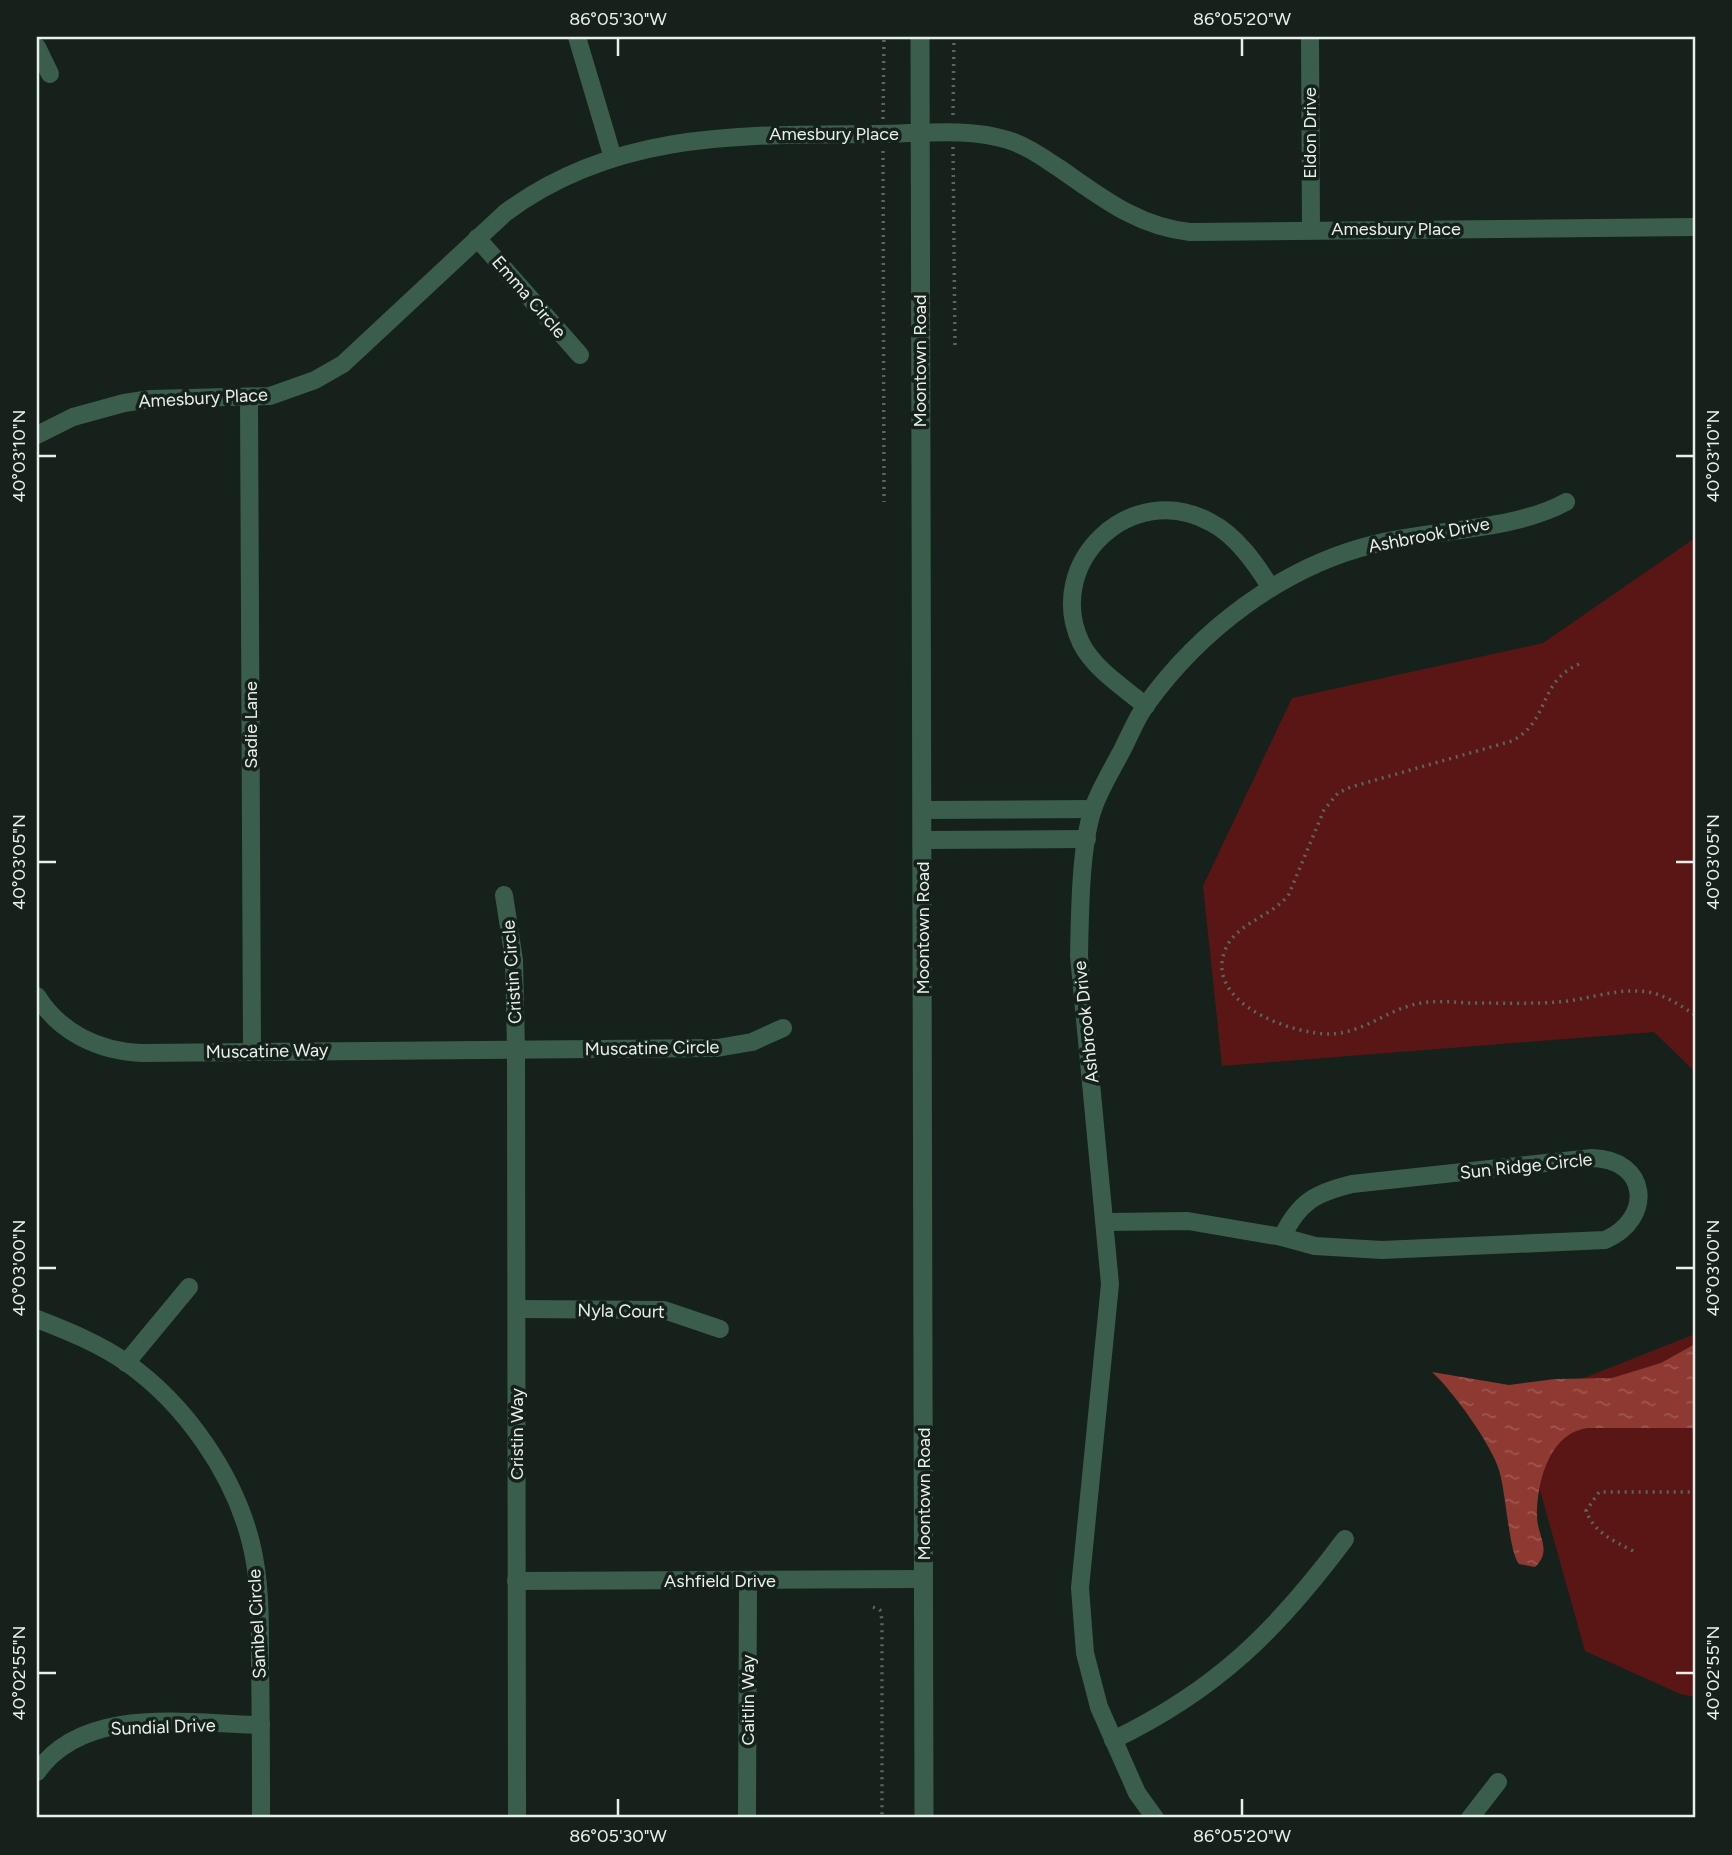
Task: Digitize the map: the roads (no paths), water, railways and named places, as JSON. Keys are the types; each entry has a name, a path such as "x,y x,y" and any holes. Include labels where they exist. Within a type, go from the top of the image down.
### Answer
{"street":[{"path":"577,37 613,159"},
{"name":"Moontown Road","path":"920,37 924,1818"},
{"name":"Eldon Drive","path":"1310,37 1311,230"},
{"path":"37,47 50,74"},
{"name":"Amesbury Place","path":"37,435 73,417 124,403 151,399 249,398 293,389 343,363 477,238 528,196 556,181 642,149 700,138 953,134 1007,139 1028,148 1128,215 1168,230 1695,227"},
{"name":"Emma Circle","path":"477,238 580,355"},
{"name":"Sadie Lane","path":"249,398 252,1051"},
{"name":"Ashbrook Drive","path":"1155,1818 1137,1793 1099,1707 1085,1653 1080,1588 1110,1284 1079,956 1087,839 1093,809 1146,706 1199,643 1271,588 1319,564 1367,545 1413,534 1526,518 1566,502"},
{"path":"1146,706 1096,664 1082,644 1076,628 1072,594 1076,576 1082,560 1103,532 1133,514 1149,511 1180,511 1196,515 1226,532 1271,588"},
{"path":"922,810 1093,809"},
{"path":"922,840 1087,839"},
{"name":"Cristin Circle","path":"504,895 514,960 516,1049"},
{"name":"Muscatine Way","path":"37,996 52,1015 76,1035 118,1052 516,1049"},
{"name":"Muscatine Circle","path":"516,1049 735,1046 766,1038 783,1028"},
{"name":"Cristin Way","path":"516,1049 517,1818"},
{"name":"Sun Ridge Circle","path":"1106,1222 1188,1222 1282,1237 1324,1247 1382,1250 1605,1240 1629,1225 1637,1212 1639,1194 1633,1175 1610,1158 1352,1184 1330,1190 1305,1203 1294,1213 1282,1237"},
{"path":"127,1363 189,1287"},
{"name":"Nyla Court","path":"518,1309 664,1310 720,1329"},
{"name":"Sanibel Circle","path":"37,1319 73,1333 127,1363 158,1388 200,1438 222,1473 241,1515 251,1542 260,1600 261,1818"},
{"path":"1113,1740 1180,1704 1234,1664 1308,1587 1345,1539"},
{"name":"Ashfield Drive","path":"516,1581 748,1582 923,1579"},
{"name":"Caitlin Way","path":"747,1818 748,1582"},
{"name":"Sundial Drive","path":"40,1760 69,1742 115,1726 261,1725"},
{"path":"1470,1818 1498,1782"}],"water":[{"path":"1695,1344 1695,1428 1588,1428 1564,1439 1548,1461 1539,1489 1537,1516 1543,1555 1535,1567 1519,1564 1513,1548 1495,1459 1470,1418 1432,1372 1509,1385 1555,1379 1612,1378 1661,1363"}]}
